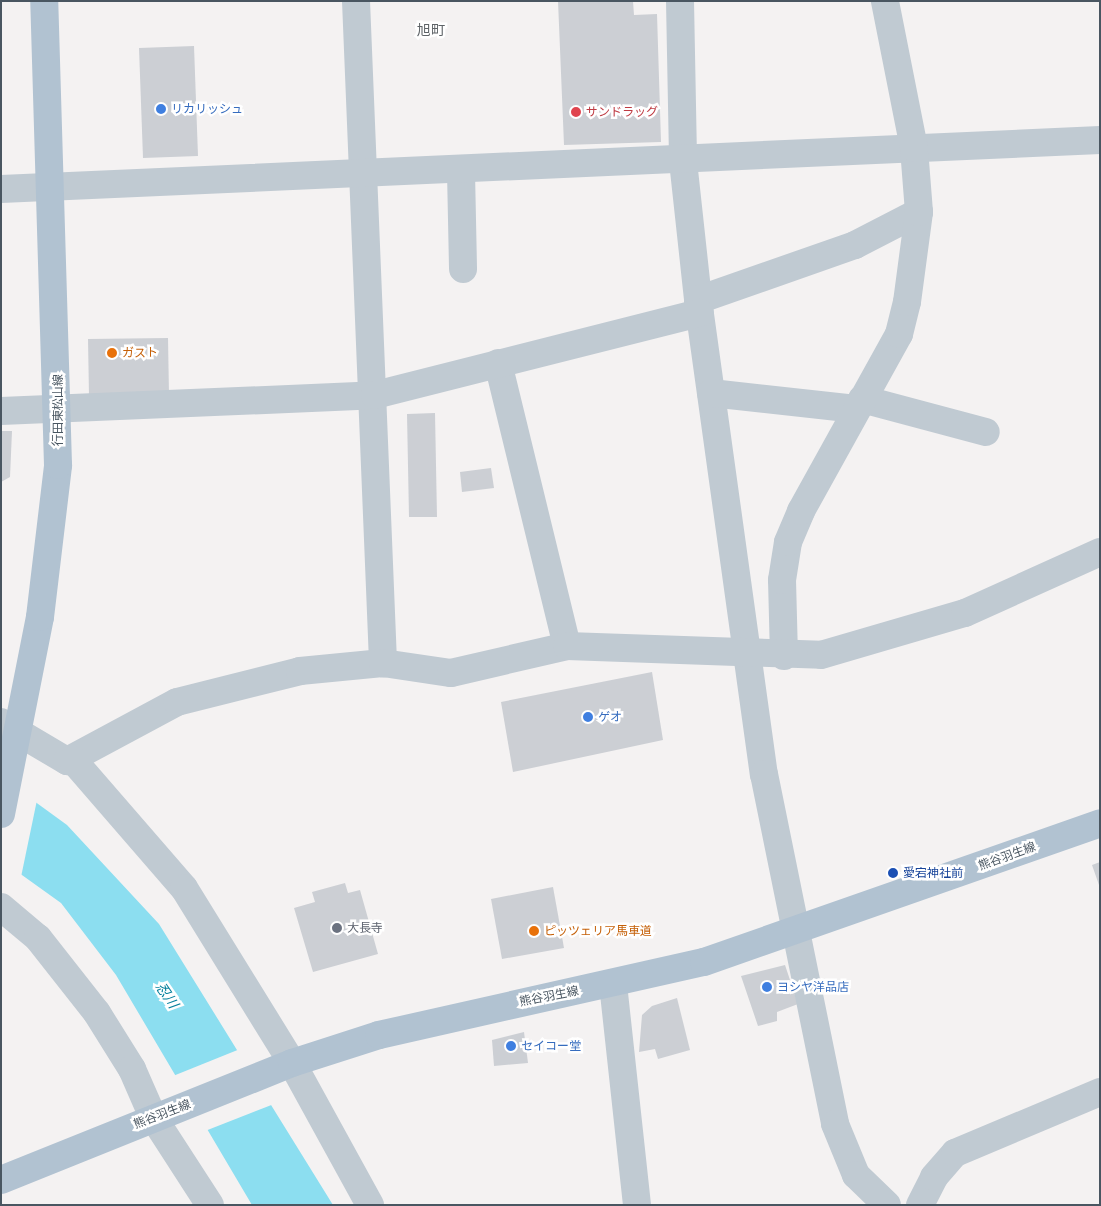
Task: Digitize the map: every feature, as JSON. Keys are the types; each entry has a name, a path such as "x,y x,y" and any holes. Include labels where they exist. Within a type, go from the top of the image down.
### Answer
{"main road":[{"name":"行田東松山線","path":"1,814 11,734 52,533 60,408 44,1"},
{"name":"熊谷羽生線","path":"1,1180 161,1114 287,1066 442,1018 613,984 796,933 1100,823"}],"street":[{"path":"356,1 375,395 383,663"},
{"path":"680,1 683,161 699,306 746,655 796,933 843,1150 856,1175 886,1205"},
{"path":"784,656 784,553 801,511 899,334 919,212 914,148 885,1"},
{"path":"1,189 462,172 1100,140"},
{"path":"462,172 463,269"},
{"path":"1,411 375,395 498,363 699,306 855,245 919,212"},
{"path":"498,363 567,646"},
{"path":"711,393 859,404 986,432"},
{"path":"11,734 67,761 73,760 177,702 300,671 383,663 451,674 567,646 746,655 821,655 876,642 965,613 1100,552"},
{"path":"73,760 184,888 370,1205"},
{"path":"1,906 38,938 97,1013 161,1114 210,1205"},
{"path":"613,984 637,1205"},
{"path":"920,1205 934,1177 955,1153 1100,1092"}],"water":[{"name":"忍川","path":"1,777 67,825 159,924 333,1205 252,1205 116,975 61,903 1,860"}],"pier":[{"path":"1,775 37,800 21,877 1,863"},
{"path":"240,1049 274,1104 205,1131 173,1076"}],"building":[{"path":"558,1 633,1 634,15 657,14 661,142 564,145"},
{"path":"194,46 198,156 143,158 139,48"},
{"path":"168,338 169,395 89,396 88,339"},
{"path":"435,413 437,517 409,517 407,414"},
{"path":"1,431 12,431 10,477 1,482"},
{"path":"491,468 494,488 462,492 460,472"},
{"path":"652,672 663,740 513,772 501,702"},
{"path":"1100,862 1100,885 1099,885 1092,865"},
{"path":"345,883 348,893 360,890 378,954 313,972 294,908 315,902 312,892"},
{"path":"553,887 564,948 502,959 491,899"},
{"path":"785,965 798,1004 777,1012 777,1021 758,1026 741,976"},
{"path":"677,998 690,1050 658,1059 655,1049 639,1052 642,1015 652,1006"},
{"path":"524,1032 528,1063 494,1066 492,1040"}],"place":[{"name":"リカリッシュ","path":"161,109"},
{"name":"サンドラッグ","path":"576,112"},
{"name":"ガスト","path":"112,353"},
{"name":"ゲオ","path":"588,717"},
{"name":"愛宕神社前","path":"893,873"},
{"name":"大長寺","path":"337,928"},
{"name":"ピッツェリア馬車道","path":"534,931"},
{"name":"ヨシヤ洋品店","path":"767,987"},
{"name":"セイコー堂","path":"511,1046"}],"district":[{"name":"旭町","path":"431,30"}]}
